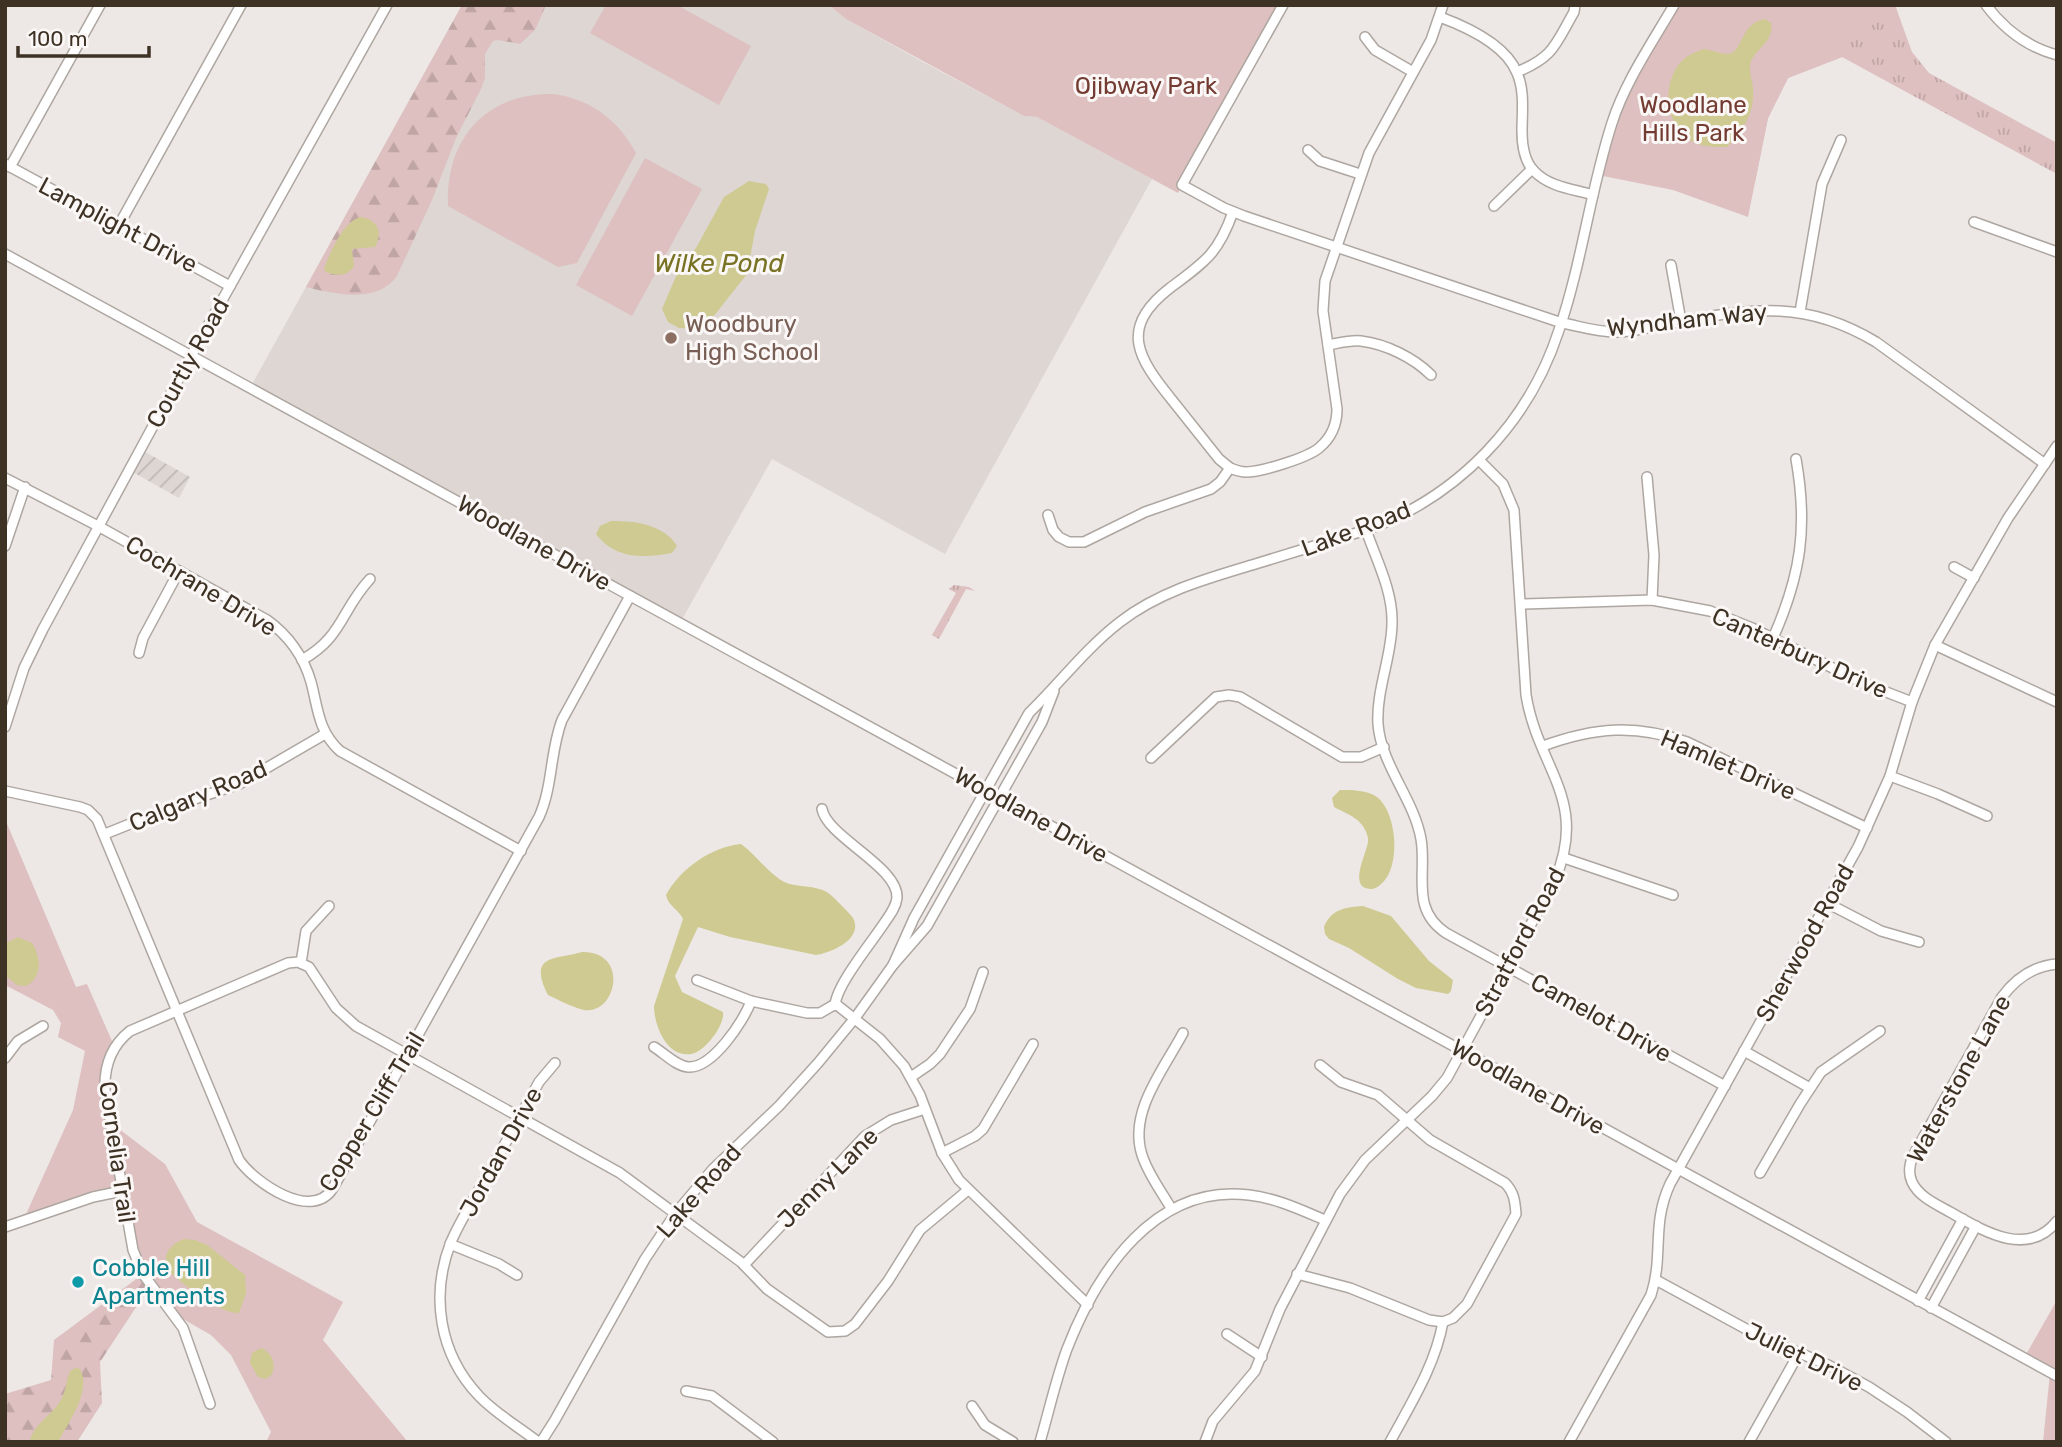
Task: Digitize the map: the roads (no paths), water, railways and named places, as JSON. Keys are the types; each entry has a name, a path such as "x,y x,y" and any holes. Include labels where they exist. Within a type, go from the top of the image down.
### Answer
{"street":[{"path":"8,165 100,5"},
{"path":"119,225 241,5"},
{"name":"Courtly Road","path":"5,727 16,689 33,648 191,356 387,5"},
{"name":"Wyndham Way","path":"1283,5 1182,185 1233,212 1562,323 1600,332 1617,332 1761,309 1822,316 1868,337 2045,464"},
{"path":"1233,212 1216,250 1153,302 1144,315 1139,336 1141,356 1152,375 1219,459 1230,468 1255,471 1312,453 1334,428 1337,412 1323,314 1323,293 1360,174 1431,40 1443,5"},
{"path":"1517,72 1543,60 1552,50 1574,12 1575,5"},
{"name":"Lake Road","path":"893,965 914,918 1029,713 1102,636 1155,599 1191,583 1395,519 1435,495 1479,460 1509,426 1532,392 1550,356 1562,323 1613,121 1634,76 1674,5"},
{"path":"1986,5 1997,19 2019,38 2057,55"},
{"path":"1440,17 1496,47 1517,72 1521,89 1522,142 1532,169 1556,185 1593,195"},
{"path":"1365,37 1375,50 1413,72"},
{"path":"1800,312 1822,184 1841,140"},
{"path":"1308,150 1320,161 1360,174"},
{"name":"Lamplight Drive","path":"8,165 230,286"},
{"path":"1494,206 1532,169"},
{"path":"1973,222 2057,252"},
{"name":"Woodlane Drive","path":"5,254 2057,1377"},
{"path":"1671,265 1681,321"},
{"path":"1328,345 1353,341 1368,342 1413,359 1431,374"},
{"name":"Sherwood Road","path":"1569,1442 1646,1306 1656,1280 1659,1213 1678,1169 1867,828 1890,776 1912,702 1936,646 2017,503 2057,446"},
{"path":"1773,638 1790,598 1801,552 1803,508 1797,459"},
{"name":"Stratford Road","path":"1205,1442 1213,1421 1255,1371 1297,1274 1340,1194 1365,1160 1447,1078 1555,880 1564,858 1568,822 1564,802 1529,711 1526,695 1514,510 1503,484 1479,460"},
{"path":"1048,515 1053,530 1059,537 1069,542 1084,542 1145,512 1211,489 1230,468"},
{"path":"1647,477 1654,555 1652,600"},
{"name":"Cochrane Drive","path":"5,478 98,526 267,620 289,640 302,660 310,680 320,723 325,734 340,751 521,851"},
{"path":"5,546 24,487"},
{"name":"Camelot Drive","path":"1366,530 1392,609 1392,632 1378,722 1384,747 1419,830 1423,850 1423,901 1430,920 1446,933 1725,1086"},
{"path":"1954,566 1974,578"},
{"path":"139,653 143,638 179,571"},
{"path":"302,660 318,651 332,638 358,593 370,579"},
{"name":"Copper Cliff Trail","path":"5,791 86,809 97,818 239,1160 262,1184 275,1191 308,1202 317,1202 330,1193 521,851 546,802 556,738 562,719 630,596"},
{"name":"Canterbury Drive","path":"1521,604 1652,600 1710,611 1773,638 1863,683 1912,702"},
{"path":"1936,646 2057,702"},
{"name":"Lake Road","path":"540,1442 649,1251 675,1214 713,1169 798,1085 927,926 1042,722 1055,688"},
{"path":"1151,758 1211,701 1229,695 1240,697 1342,757 1361,757 1384,747"},
{"name":"Hamlet Drive","path":"1543,746 1586,733 1623,728 1666,735 1687,742 1867,828"},
{"name":"Calgary Road","path":"105,834 239,784 325,734"},
{"path":"1890,776 1987,816"},
{"path":"822,809 831,827 877,867 894,887 897,895 892,911 838,990 835,1005"},
{"path":"1564,858 1673,895"},
{"path":"1827,903 1881,931 1919,942"},
{"path":"329,906 306,931 301,963 311,969 344,1016 356,1026 620,1173 744,1265 765,1287 830,1333 845,1331 855,1324 885,1286 922,1228 968,1190"},
{"name":"Cornelia Trail","path":"210,1404 183,1328 169,1306 150,1286 137,1262 129,1237 105,1090 105,1068 115,1048 127,1034 288,963 301,963"},
{"name":"Waterstone Lane","path":"2057,964 2029,972 2009,988 1909,1164 1909,1174 1917,1190 1997,1237 2021,1240 2043,1234 2057,1221"},
{"path":"911,1077 930,1064 942,1051 970,1009 983,972"},
{"path":"698,981 751,1001 813,1013 820,1013 835,1005"},
{"path":"654,1047 683,1066 699,1066 740,1026 751,1001"},
{"path":"835,1005 855,1018 892,1051 911,1077 942,1153 968,1190 1088,1306"},
{"path":"5,1058 18,1041 43,1026"},
{"path":"1760,1173 1810,1088 1824,1070 1880,1031"},
{"path":"1171,1208 1141,1153 1139,1127 1146,1102 1183,1033"},
{"path":"942,1153 983,1129 1033,1044"},
{"path":"1744,1051 1810,1088"},
{"name":"Jordan Drive","path":"540,1442 485,1402 466,1380 452,1356 442,1324 439,1302 442,1270 450,1244 539,1082 555,1063"},
{"path":"1297,1274 1350,1288 1429,1320 1443,1322 1453,1318 1467,1304 1516,1213 1511,1188 1505,1183 1430,1140 1378,1095 1341,1082 1320,1065"},
{"name":"Jenny Lane","path":"744,1265 865,1136 891,1120 925,1109"},
{"path":"5,1227 93,1196 122,1191"},
{"path":"1040,1442 1067,1349 1108,1272 1139,1232 1171,1208 1217,1195 1242,1194 1282,1203 1325,1220"},
{"path":"1918,1301 1963,1219"},
{"path":"1931,1308 1976,1226"},
{"name":"Jordan Drive","path":"450,1244 517,1275"},
{"name":"Juliet Drive","path":"1656,1280 1759,1336 1828,1365 1869,1387 1946,1442"},
{"path":"1390,1442 1422,1384 1441,1336 1443,1322"},
{"path":"1227,1334 1262,1357"},
{"path":"1749,1442 1799,1353"},
{"path":"686,1391 711,1395 773,1442"},
{"path":"972,1406 985,1425 1013,1442"}],"water":[{"path":"1765,19 1771,23 1770,35 1751,61 1753,97 1747,120 1727,147 1695,143 1677,127 1672,116 1669,91 1676,68 1686,57 1704,49 1731,53 1736,50 1750,26"},
{"name":"Wilke Pond","path":"749,181 766,184 769,189 755,231 747,274 713,317 699,329 679,328 668,322 662,309 680,267 696,248 724,197"},
{"path":"361,217 375,224 379,232 375,247 352,249 354,266 345,274 326,272 324,269 343,231"},
{"path":"611,521 639,523 656,528 677,546 672,553 662,555 621,553 612,549 596,534 600,526"},
{"path":"1340,790 1359,791 1377,797 1389,815 1394,841 1392,867 1387,877 1375,888 1364,887 1360,882 1359,875 1368,838 1359,822 1334,807 1332,798"},
{"path":"741,844 783,881 829,894 853,918 854,932 844,944 816,955 730,937 698,927 675,976 682,992 723,1012 723,1017 708,1043 696,1052 682,1054 675,1051 663,1038 654,1006 683,919 666,895 679,876 698,861 719,850"},
{"path":"1363,906 1391,916 1429,961 1453,980 1448,994 1416,988 1329,939 1324,927 1331,916 1345,908"},
{"path":"18,937 32,943 39,960 38,972 26,986 17,985 5,975 5,944"},
{"path":"582,952 597,954 607,961 612,971 611,994 595,1009 579,1009 548,995 543,982 541,972 547,961"},
{"path":"184,1239 207,1245 245,1275 246,1293 239,1313 212,1304 169,1271 166,1256 174,1244"},
{"path":"261,1348 273,1362 272,1374 266,1379 258,1377 250,1363 252,1353"},
{"path":"80,1369 83,1378 81,1397 58,1442 30,1442 39,1425 61,1400 70,1371"}],"place":[{"name":"Woodbury High School","path":"671,338"},
{"name":"Cobble Hill Apartments","path":"78,1282"}],"park label":[{"name":"Ojibway Park","path":"1146,86"},
{"name":"Woodlane Hills Park","path":"1693,119"}]}
